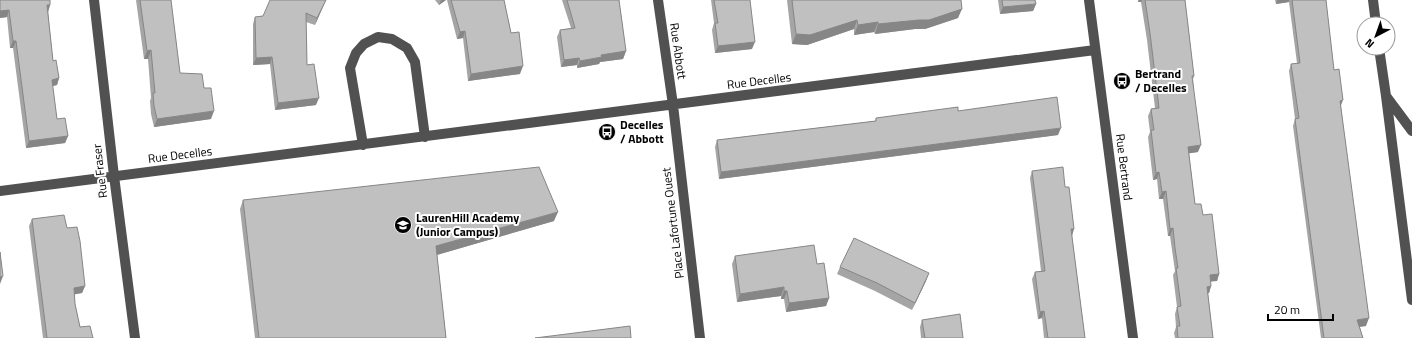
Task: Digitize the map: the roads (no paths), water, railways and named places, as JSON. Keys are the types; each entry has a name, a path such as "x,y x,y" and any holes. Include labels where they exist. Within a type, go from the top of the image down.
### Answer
{"street":[{"name":"Rue Fraser","path":"94,0 114,176 135,338"},
{"name":"Rue Abbott","path":"658,0 673,105"},
{"name":"Rue Bertrand","path":"1089,0 1133,338"},
{"path":"1373,0 1375,16"},
{"path":"363,145 350,68 356,53 364,44 378,38 392,39 407,48 415,62 425,137"},
{"name":"Rue Decelles","path":"0,191 1095,50"},
{"path":"1380,56 1412,300"},
{"path":"1386,96 1412,130"},
{"name":"Place Lafortune Ouest","path":"673,105 700,338"}],"place":[{"name":"Bertrand / Decelles","path":"1122,81"},
{"name":"Decelles / Abbott","path":"607,132"},
{"name":"LaurenHill Academy (Junior Campus)","path":"403,225"}]}
